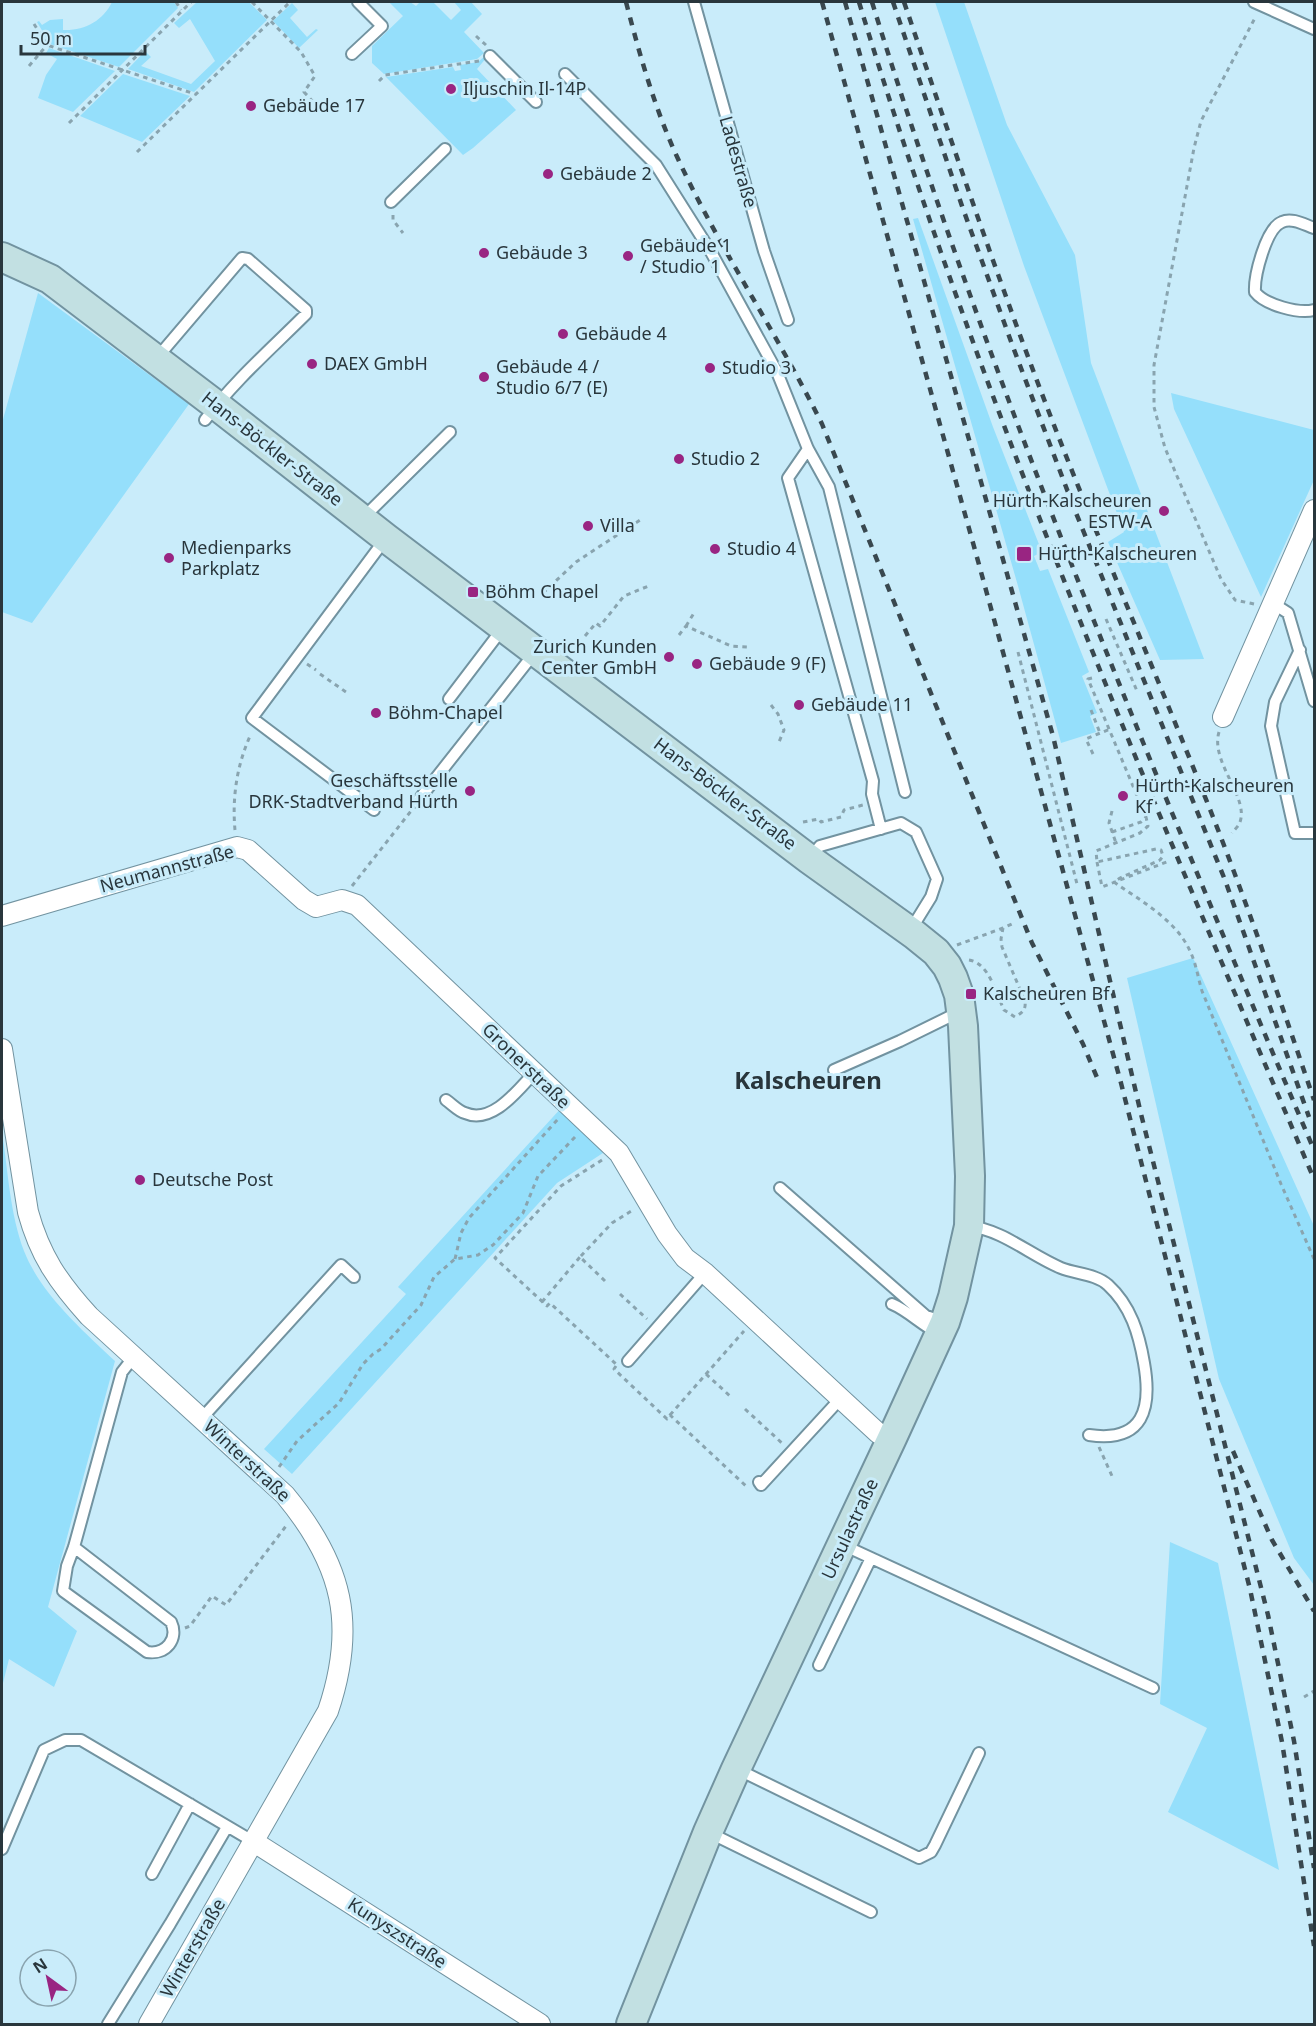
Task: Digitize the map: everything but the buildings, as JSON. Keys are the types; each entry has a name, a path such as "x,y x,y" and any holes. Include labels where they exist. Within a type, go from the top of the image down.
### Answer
{"street":[{"name":"Hans-Böckler-Straße","path":"2,257 50,279 155,359 211,413 361,519 809,859 913,933"},
{"path":"1223,717 1314,510"},
{"name":"Neumannstraße","path":"2,916 237,847 248,850 315,907 342,900"},
{"name":"Gronerstraße","path":"342,900 357,905 619,1153 667,1234 685,1258 705,1273 878,1433 892,1438"},
{"name":"Ursulastraße","path":"631,2025 708,1832 943,1328 953,1297 969,1226 970,1176 961,1011 958,995 947,966 936,952 913,933"},
{"name":"Winterstraße","path":"2,1049 28,1212 40,1250 66,1291 89,1316 268,1479 298,1511 328,1560 336,1583 344,1632 342,1659 328,1711 149,2025"},
{"name":"Kunyszstraße","path":"254,1842 540,2025"}],"lane":[{"path":"352,54 382,26 358,2"},
{"name":"Ladestraße","path":"694,2 764,251 788,320"},
{"path":"1258,3 1314,29"},
{"path":"488,54 536,102"},
{"path":"565,74 656,165 711,252 777,372 808,449 829,487 905,792"},
{"path":"391,202 445,149"},
{"path":"1314,228 1295,221 1284,220 1279,223 1271,231 1265,246 1255,284 1256,292 1268,303 1301,311 1314,309"},
{"path":"155,359 240,260 248,259 307,312 211,413"},
{"path":"361,519 450,432"},
{"path":"808,449 789,478 873,781 872,794 881,829"},
{"path":"374,810 252,718 386,538"},
{"path":"1274,604 1288,613 1314,701"},
{"path":"449,699 504,627"},
{"path":"417,802 536,651"},
{"path":"1300,651 1275,702 1271,726 1295,833 1314,833"},
{"path":"809,859 820,846 901,823 916,832 937,879 931,897 913,933"},
{"path":"834,1070 961,1011"},
{"path":"446,1100 465,1114 477,1116 491,1112 507,1101 534,1073"},
{"path":"780,1188 943,1328"},
{"path":"969,1226 992,1231 1061,1268 1100,1279 1109,1286 1132,1317 1142,1347 1148,1380 1144,1410 1141,1419 1124,1434 1094,1436"},
{"path":"201,1418 341,1265 354,1277"},
{"path":"628,1361 705,1273"},
{"path":"892,1304 924,1327 943,1328"},
{"path":"74,1547 171,1622 174,1632 166,1649 159,1652 147,1652 63,1591 67,1566 122,1372 133,1358"},
{"path":"759,1482 761,1485 841,1398"},
{"path":"843,1545 1153,1688"},
{"path":"819,1665 871,1558"},
{"path":"2,1850 44,1750 65,1740 81,1740 254,1842"},
{"path":"736,1769 919,1858 931,1852 935,1845 979,1753"},
{"path":"152,1875 190,1804"},
{"path":"108,2025 227,1827"},
{"path":"708,1832 871,1912"}],"path":[{"path":"176,2 182,11"},
{"path":"69,123 191,2"},
{"path":"252,2 301,52 315,76 304,92 318,107"},
{"path":"137,152 290,2"},
{"path":"1258,3 1250,29 1201,121 1154,365 1154,407 1165,448 1221,579 1235,600 1251,604 1274,604"},
{"path":"34,24 47,45 195,94"},
{"path":"378,81 385,75 478,61 488,54 476,36"},
{"path":"29,66 47,45"},
{"path":"391,202 393,220 403,233"},
{"path":"543,593 576,562 640,520"},
{"path":"585,636 596,623 600,626 624,596 651,585"},
{"path":"679,635 694,613"},
{"path":"1106,619 1137,691"},
{"path":"686,626 732,646 747,647"},
{"path":"1018,652 1077,884"},
{"path":"320,674 346,692"},
{"path":"1092,678 1088,679 1148,826 1146,830 1096,851 1102,887 1169,861"},
{"path":"771,705 778,714 784,730 779,742"},
{"path":"1091,710 1100,733"},
{"path":"1223,717 1217,736 1219,754 1241,808 1240,824 1232,833"},
{"path":"237,847 234,819 235,788 243,752 257,722"},
{"path":"1092,754 1086,739 1110,729"},
{"path":"342,900 417,802"},
{"path":"803,822 819,819 821,822 841,816 844,810 874,802"},
{"path":"1112,811 1109,823 1116,843"},
{"path":"1112,832 1141,822 1146,817"},
{"path":"1097,862 1156,849 1161,850 1163,856 1160,860 1114,882"},
{"path":"1114,882 1171,925 1185,941 1191,953 1205,1000 1314,1259"},
{"path":"964,943 1014,923"},
{"path":"947,966 969,960 977,962 983,967 1004,1010 1015,1017 1023,1012 1026,1007 1025,1001 1002,947 1003,928"},
{"path":"455,1259 461,1233 469,1218 569,1107"},
{"path":"268,1479 305,1432 339,1403 363,1364 381,1349 421,1305 434,1277 455,1259 478,1254 493,1245 523,1213 538,1176 587,1123"},
{"path":"619,1153 604,1159 561,1186 495,1258 542,1302 547,1306 549,1303 617,1365 614,1369 667,1419 755,1319"},
{"path":"542,1302 612,1222 648,1202"},
{"path":"580,1257 605,1281"},
{"path":"620,1293 657,1328"},
{"path":"706,1374 730,1396"},
{"path":"745,1409 792,1451"},
{"path":"670,1415 750,1490 759,1482"},
{"path":"1094,1436 1112,1476"},
{"path":"174,1632 190,1626 212,1596 226,1605 298,1511"},
{"path":"1304,1697 1314,1691"}],"shaded area":[{"path":"112,2 174,2 178,8 119,67 50,44 37,22 39,21 42,25 50,20 63,19 63,30 78,29 92,24 104,15"},
{"path":"197,2 249,2 267,20 194,92 128,69 145,51 151,57 141,66 191,84 215,61 190,19 179,28 174,23"},
{"path":"389,2 410,2 416,6 420,2 433,2 451,20 461,10 454,2 471,2 482,14 464,32 484,53 477,59 384,74 372,63 372,46 403,16"},
{"path":"935,2 964,2 1007,125 1075,255 1091,363 1204,659 1160,660 1108,542 1124,532 1024,266"},
{"path":"292,3 298,10 290,18 307,37 316,29 318,30 299,48 273,21"},
{"path":"49,48 115,71 73,112 38,98 46,75 57,59 46,53"},
{"path":"486,55 487,57 477,69 516,110 463,155 386,77 453,67 455,71 461,70 460,65 478,62"},
{"path":"123,74 190,96 142,142 80,116"},
{"path":"918,218 993,427 1042,552 1034,556 1040,571 1048,569 1089,672 1082,676 1097,713 1090,716 1096,732 1061,743 913,219"},
{"path":"38,293 189,404 32,623 2,612 2,423"},
{"path":"1171,393 1314,430 1314,480 1261,597 1174,409"},
{"path":"1193,958 1314,1226 1314,1585 1294,1558 1219,1379 1127,978"},
{"path":"563,1106 588,1129 603,1153 557,1183 292,1474 264,1449 406,1294 398,1287"},
{"path":"2,1132 19,1237 31,1267 63,1310 115,1361 48,1607 77,1631 54,1687 9,1659 2,1687"},
{"path":"1170,1542 1218,1563 1279,1870 1168,1812 1207,1728 1160,1704"}],"railway":[{"path":"626,2 649,83 670,142 713,228 822,424 1032,943 1083,1044 1098,1080"},
{"path":"822,2 1121,1083 1250,1589 1282,1742 1314,1946"},
{"path":"845,2 1053,736 1141,1114 1268,1615 1294,1741 1314,1868"},
{"path":"859,2 958,302 1013,449 1130,743 1314,1179"},
{"path":"872,2 919,148 970,294 1078,582 1194,867 1314,1150"},
{"path":"893,2 962,206 1013,347 1074,508 1225,880 1309,1117"},
{"path":"904,2 1028,357 1227,852 1314,1100"},
{"path":"1233,1451 1272,1540 1314,1611"}],"place":[{"name":"Iljuschin Il-14P","path":"451,89"},
{"name":"Gebäude 17","path":"251,106"},
{"name":"Gebäude 2","path":"548,174"},
{"name":"Gebäude 3","path":"484,253"},
{"name":"Gebäude 1 / Studio 1","path":"628,256"},
{"name":"Gebäude 4","path":"563,334"},
{"name":"DAEX GmbH","path":"312,364"},
{"name":"Studio 3","path":"710,368"},
{"name":"Gebäude 4 / Studio 6/7 (E)","path":"484,377"},
{"name":"Studio 2","path":"679,459"},
{"name":"Hürth-Kalscheuren ESTW-A","path":"1164,511"},
{"name":"Villa","path":"588,526"},
{"name":"Studio 4","path":"715,549"},
{"name":"Hürth-Kalscheuren","path":"1024,554"},
{"name":"Medienparks Parkplatz","path":"169,558"},
{"name":"Böhm Chapel","path":"473,592"},
{"name":"Zurich Kunden Center GmbH","path":"669,657"},
{"name":"Gebäude 9 (F)","path":"697,664"},
{"name":"Gebäude 11","path":"799,705"},
{"name":"Böhm-Chapel","path":"376,713"},
{"name":"Geschäftsstelle DRK-Stadtverband Hürth","path":"470,791"},
{"name":"Hürth-Kalscheuren Kf","path":"1123,796"},
{"name":"Kalscheuren Bf","path":"971,994"},
{"name":"Deutsche Post","path":"140,1180"}],"district":[{"name":"Kalscheuren","path":"808,1081"}]}
